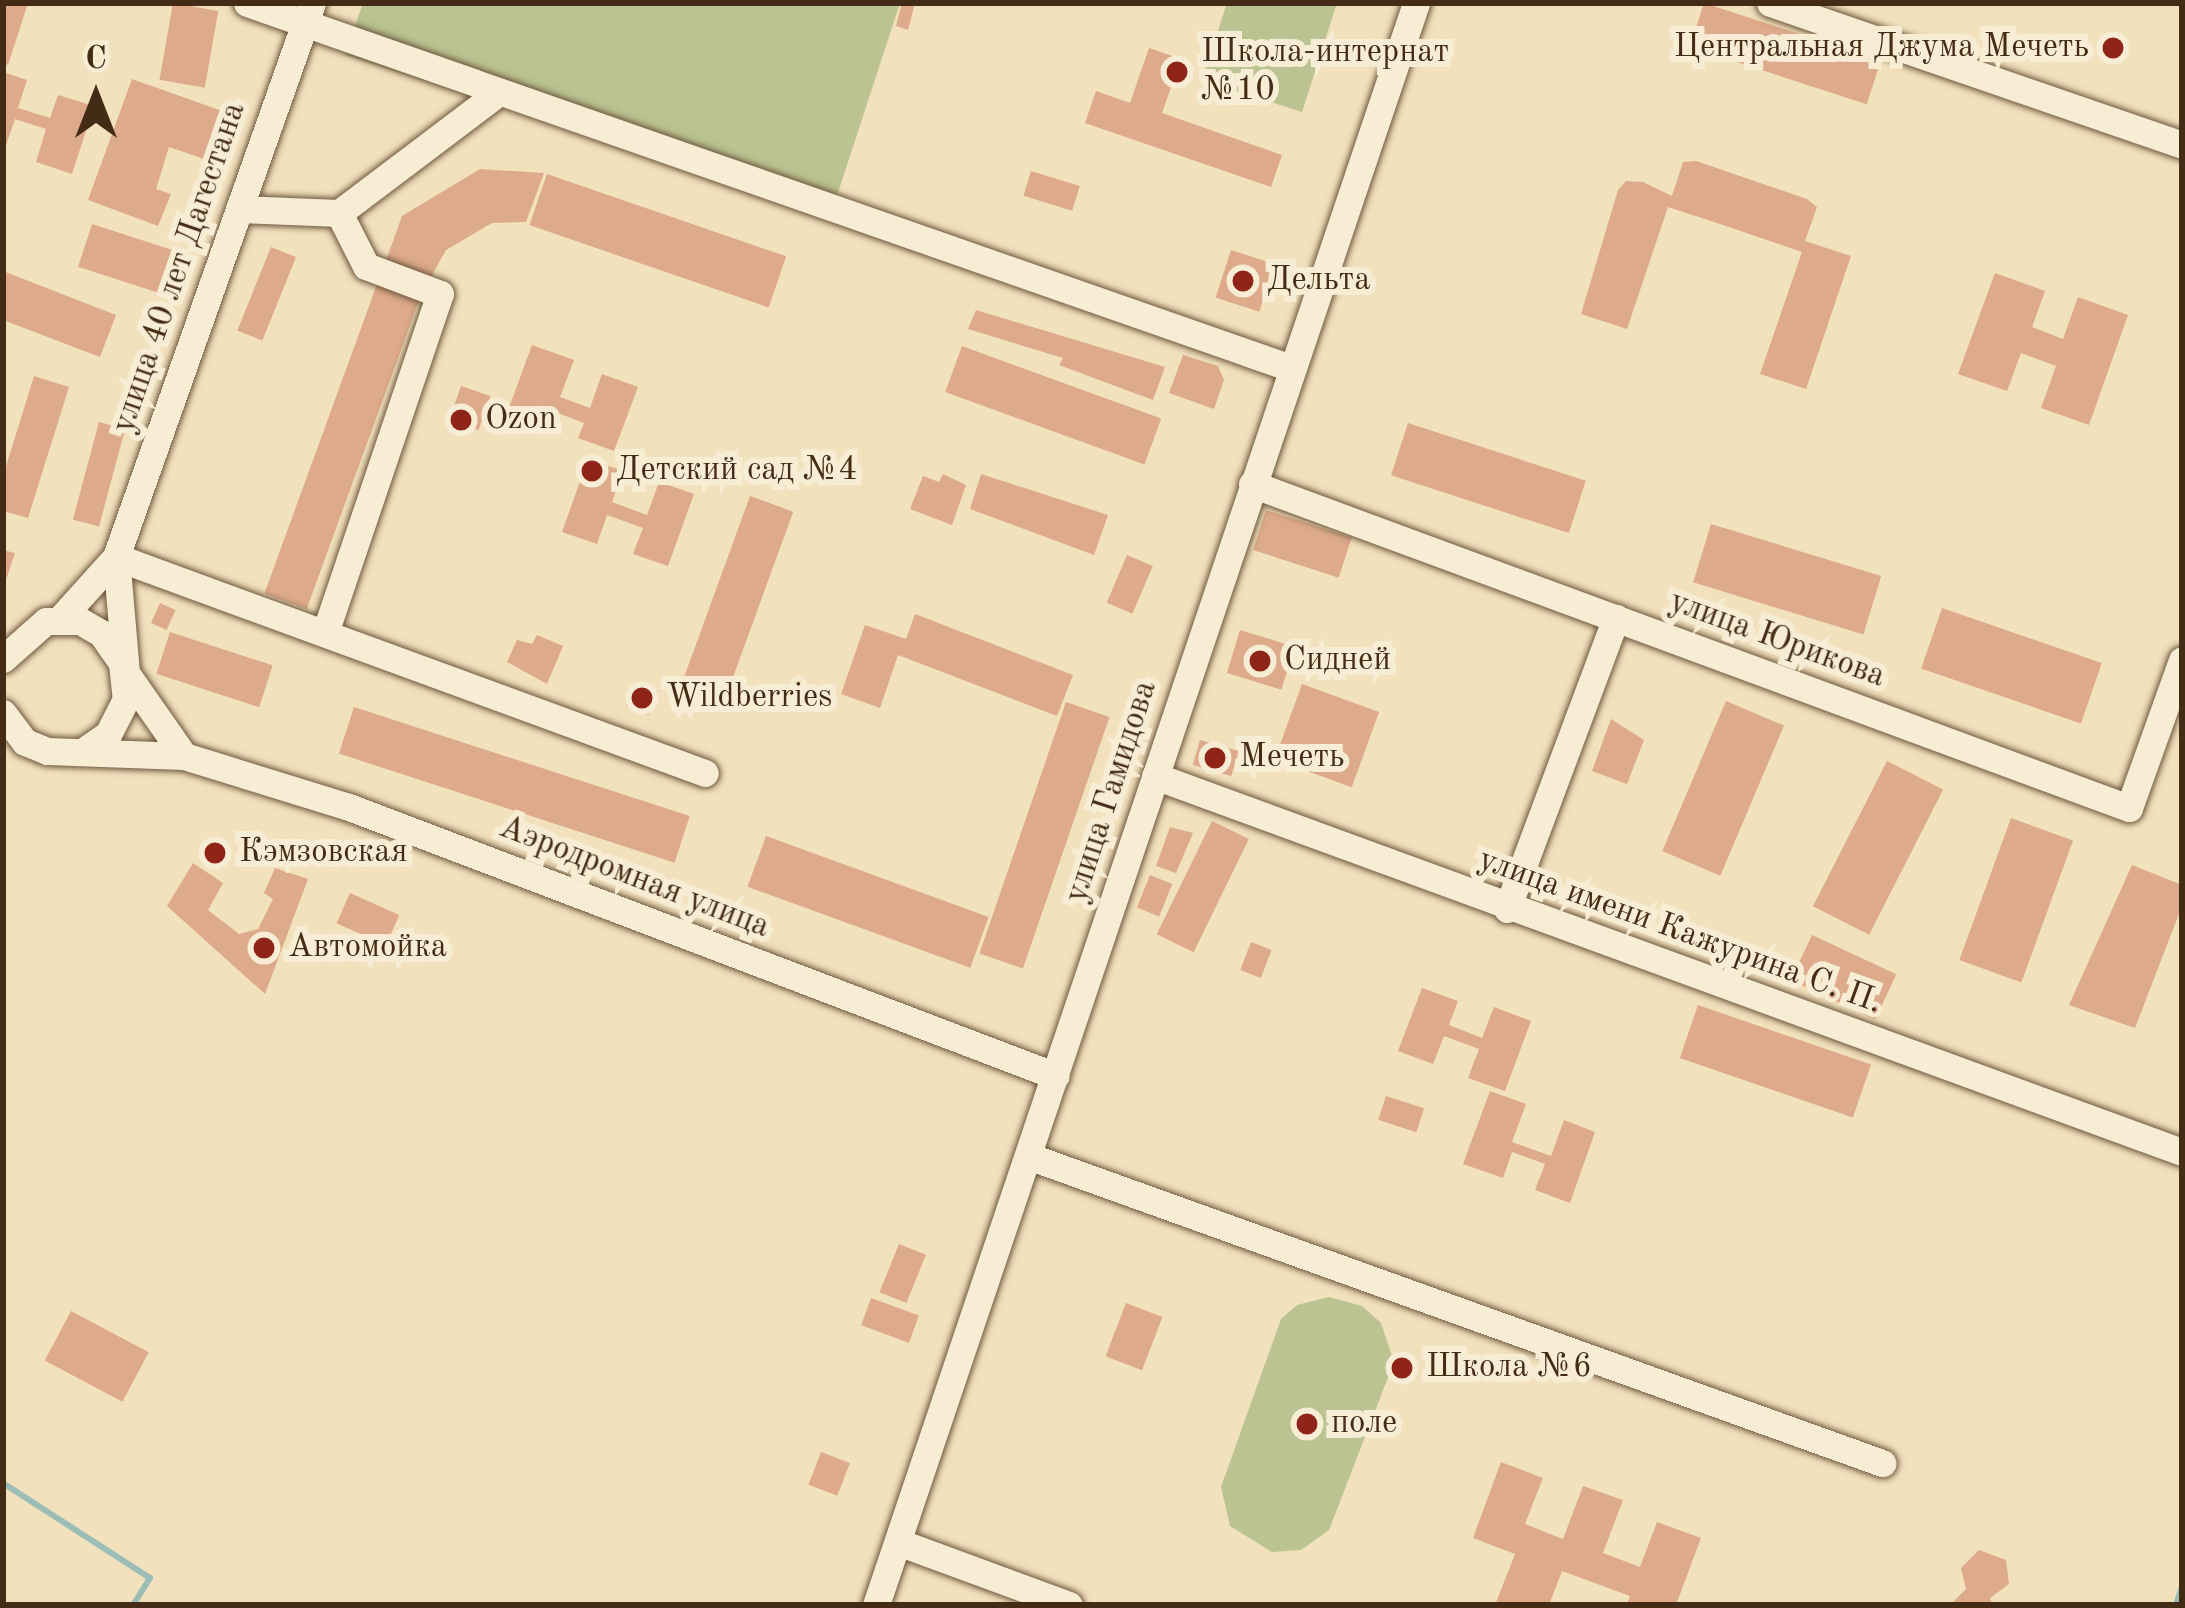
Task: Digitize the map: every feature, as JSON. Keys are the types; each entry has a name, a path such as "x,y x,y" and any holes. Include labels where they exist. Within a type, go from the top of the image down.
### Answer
{"street":[{"path":"247,3 309,12 499,92 1291,368"},
{"name":"улица Гамидова","path":"876,1605 1416,3"},
{"path":"1770,3 2182,145"},
{"name":"улица 40 лет Дагестана","path":"116,557 309,12"},
{"path":"239,209 339,213 499,92"},
{"path":"325,634 440,294 366,266 339,213"},
{"name":"улица Юрикова","path":"1252,484 2129,808 2182,660"},
{"path":"9,646 60,619 116,557"},
{"path":"116,557 705,773"},
{"path":"84,751 115,726 126,673 116,557"},
{"path":"60,619 96,629 184,757"},
{"path":"1507,909 1616,619"},
{"name":"Аэродромная улица","path":"4,718 47,752 184,757 349,807 1056,1076"},
{"name":"улица имени Кажурина С. П.","path":"1155,776 1507,909 2182,1152"},
{"path":"1028,1156 1882,1463"},
{"path":"898,1542 1070,1605"}],"green space":[{"path":"363,3 900,3 831,214 345,55"},
{"path":"1227,3 1337,3 1302,112 1202,80"},
{"name":"поле","path":"1329,1297 1362,1306 1381,1323 1394,1362 1329,1530 1301,1550 1272,1552 1230,1526 1221,1487 1281,1319 1297,1305"}],"building":[{"path":"3,3 28,3 8,65 3,63"},
{"path":"173,3 218,11 205,88 159,80"},
{"path":"902,3 915,3 908,30 896,26"},
{"path":"1704,3 1881,60 1867,104 1690,47"},
{"path":"1149,48 1181,59 1162,113 1282,155 1271,187 1085,123 1096,91 1130,103"},
{"path":"3,72 27,80 18,108 50,118 58,95 94,106 72,174 36,162 46,129 15,119 3,154"},
{"path":"132,79 225,112 207,160 169,147 156,189 171,194 158,226 88,200"},
{"path":"1696,161 1807,199 1817,207 1805,241 1851,256 1806,389 1760,374 1802,252 1723,225 1668,207 1627,329 1581,314 1618,190 1626,181 1643,182 1672,196 1683,162"},
{"path":"480,169 544,173 526,222 492,223 446,250 427,284 383,269 402,216"},
{"path":"1031,171 1080,186 1072,211 1023,196"},
{"path":"547,174 786,256 769,307 529,225"},
{"path":"92,224 174,251 160,293 78,267"},
{"path":"271,247 296,257 262,341 237,330"},
{"path":"1231,250 1275,264 1259,312 1216,298"},
{"path":"3,271 116,315 100,357 3,320"},
{"path":"1995,273 2045,291 2032,327 2063,339 2078,297 2128,315 2089,425 2041,408 2056,366 2021,353 2007,391 1958,374"},
{"path":"380,276 422,291 307,609 264,594"},
{"path":"976,310 1165,367 1153,400 1059,365 1063,358 968,329"},
{"path":"532,345 574,360 560,397 590,408 602,374 638,387 614,451 578,438 584,423 555,412 548,431 506,416"},
{"path":"962,346 1161,419 1144,465 945,392"},
{"path":"1183,355 1218,366 1224,380 1214,409 1169,393"},
{"path":"34,376 69,387 28,518 3,511 3,476"},
{"path":"461,386 490,396 479,430 449,420"},
{"path":"99,422 125,429 99,527 73,520"},
{"path":"1408,423 1586,481 1569,533 1391,475"},
{"path":"588,459 623,471 612,502 647,515 659,482 694,494 668,566 633,554 643,528 607,515 597,544 562,532"},
{"path":"943,474 966,485 952,525 910,509 923,476 939,482"},
{"path":"981,474 1108,515 1094,555 970,509"},
{"path":"750,496 793,512 720,712 677,696"},
{"path":"1266,510 1352,538 1339,578 1253,550"},
{"path":"1711,524 1881,576 1863,634 1693,582"},
{"path":"3,550 15,553 4,586 3,586"},
{"path":"1127,555 1153,566 1132,614 1107,603"},
{"path":"160,603 176,610 167,630 151,623"},
{"path":"1942,608 2102,663 2081,724 1921,669"},
{"path":"915,614 1073,675 1057,716 898,655 880,708 841,694 865,625 906,639"},
{"path":"1240,630 1295,647 1281,690 1227,673"},
{"path":"170,632 273,665 259,707 156,674"},
{"path":"537,635 563,646 547,684 507,662 517,640 532,644"},
{"name":"Wildberries","path":"636,682 658,691 649,715 626,706"},
{"path":"1302,684 1379,712 1352,787 1275,759"},
{"path":"1726,701 1784,726 1720,876 1662,851"},
{"path":"1066,702 1109,717 1023,968 979,954"},
{"path":"354,707 690,816 675,863 339,754"},
{"path":"1611,719 1644,740 1627,784 1592,771"},
{"name":"Мечеть","path":"1200,740 1238,751 1231,776 1193,765"},
{"path":"1887,761 1943,790 1869,935 1813,906"},
{"path":"2011,818 2073,841 2021,982 1959,960"},
{"path":"1212,821 1249,839 1194,952 1157,934"},
{"path":"1170,827 1193,833 1176,873 1156,866"},
{"path":"766,836 989,917 970,968 748,887"},
{"path":"193,863 223,883 208,910 239,934 258,929 273,899 264,893 275,868 308,879 265,994 167,906"},
{"path":"2132,865 2182,885 2182,906 2135,1028 2069,1005"},
{"path":"1150,875 1172,884 1159,916 1137,907"},
{"path":"350,893 399,915 386,945 337,923"},
{"path":"1812,935 1896,974 1875,1020 1791,980"},
{"path":"1251,942 1272,950 1261,978 1240,970"},
{"path":"1422,988 1458,1001 1449,1025 1482,1038 1494,1007 1531,1021 1505,1091 1468,1078 1479,1049 1444,1036 1433,1064 1398,1051"},
{"path":"1698,1005 1871,1065 1853,1118 1680,1058"},
{"path":"1490,1091 1526,1104 1512,1142 1551,1156 1564,1120 1595,1132 1570,1203 1535,1190 1545,1164 1512,1152 1503,1178 1463,1164"},
{"path":"1386,1096 1424,1108 1416,1132 1378,1120"},
{"path":"899,1244 926,1255 906,1303 880,1292"},
{"path":"871,1298 919,1315 909,1343 861,1325"},
{"path":"1126,1303 1162,1317 1142,1370 1106,1356"},
{"path":"71,1311 149,1352 122,1402 45,1360"},
{"path":"821,1452 850,1463 837,1496 808,1485"},
{"path":"1501,1462 1543,1478 1525,1524 1563,1539 1583,1486 1623,1500 1603,1553 1640,1567 1657,1522 1701,1538 1676,1605 1627,1605 1630,1596 1562,1571 1549,1605 1495,1605 1515,1554 1473,1538"},
{"path":"1979,1550 2006,1560 2009,1584 1990,1598 1993,1605 1950,1605 1966,1589 1961,1568"}],"waterway":[{"path":"3,1483 150,1578 133,1605"},
{"path":"2176,1605 2182,1587"}],"place":[{"name":"Центральная Джума Мечеть","path":"2113,48"},
{"name":"Школа-интернат №10","path":"1177,72"},
{"name":"Дельта","path":"1243,281"},
{"name":"Ozon","path":"461,420"},
{"name":"Детский сад №4","path":"592,471"},
{"name":"Сидней","path":"1260,661"},
{"name":"Wildberries","path":"642,698"},
{"name":"Мечеть","path":"1215,758"},
{"name":"Кэмзовская","path":"215,853"},
{"name":"Автомойка","path":"264,948"},
{"name":"Школа №6","path":"1402,1368"},
{"name":"поле","path":"1307,1424"}]}
